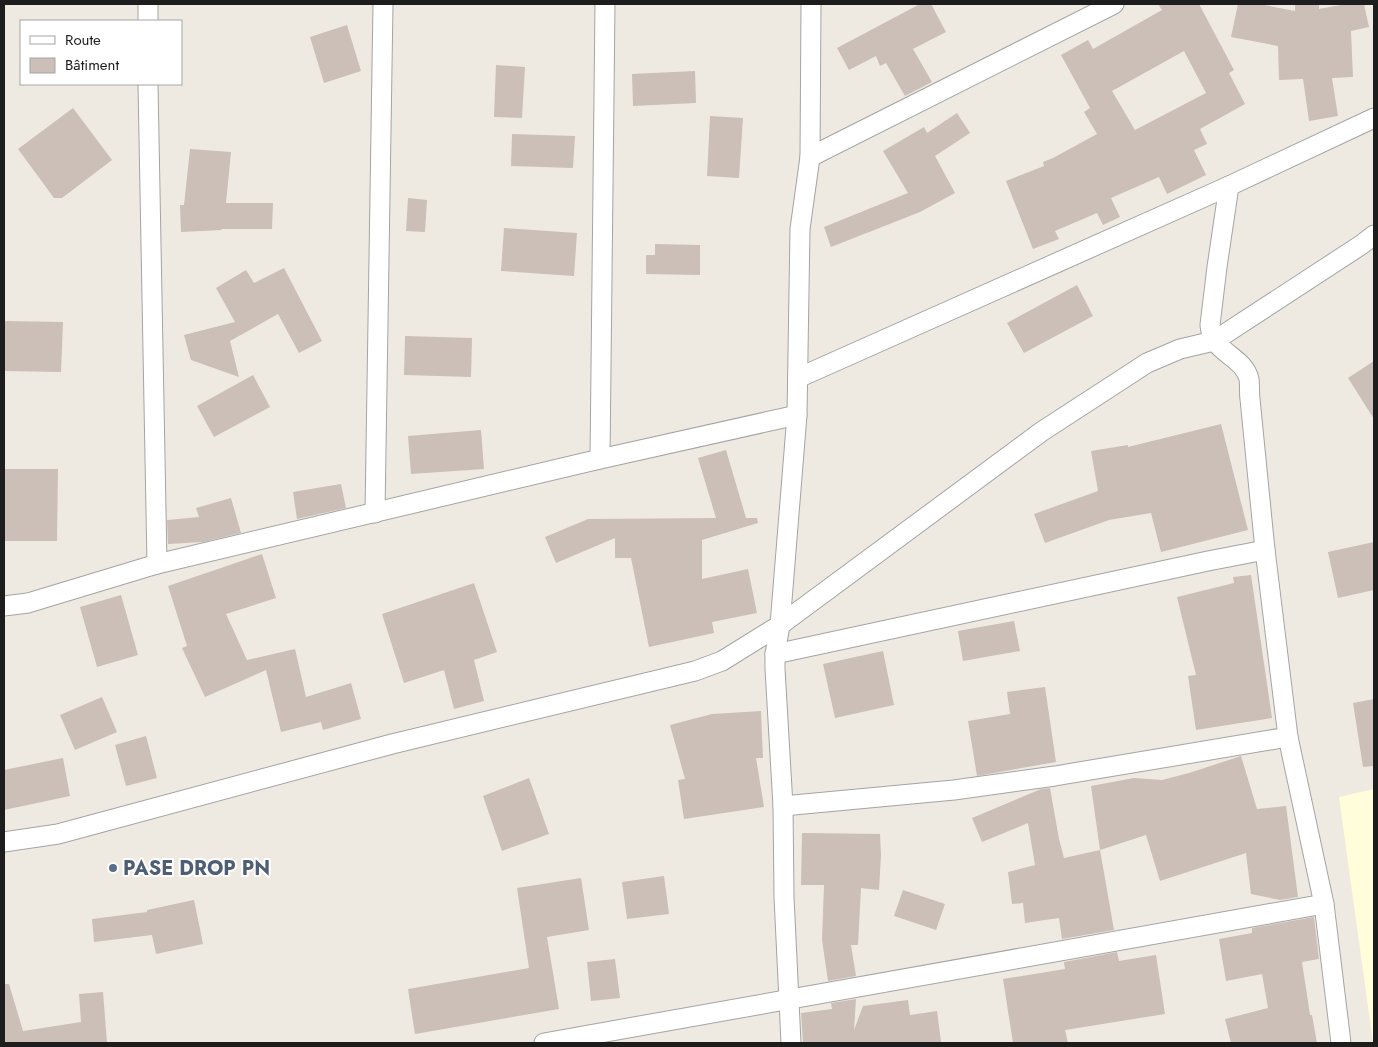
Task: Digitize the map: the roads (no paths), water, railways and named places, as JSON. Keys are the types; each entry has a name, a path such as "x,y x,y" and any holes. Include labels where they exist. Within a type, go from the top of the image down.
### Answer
{"street":[{"path":"148,4 148,20"},
{"path":"375,513 383,4"},
{"path":"600,460 605,4"},
{"path":"791,1043 775,654 780,625 797,415 800,230 810,157 811,4"},
{"path":"810,157 1114,4"},
{"path":"148,85 157,564"},
{"path":"798,378 1229,186 1374,118"},
{"path":"1229,186 1217,266 1210,325 1211,333 1214,341 1238,362 1249,379 1265,550 1288,737 1324,904 1341,1043"},
{"path":"4,842 58,834 392,744 695,671 722,661 780,625 1057,421 1146,363 1180,349 1214,341 1374,235"},
{"path":"4,606 28,603 157,564 797,415"},
{"path":"775,654 1265,550"},
{"path":"782,806 972,787 1055,776 1288,737"},
{"path":"544,1043 1324,904"}],"place":[{"name":"PASE DROP PN","path":"113,868"}]}
